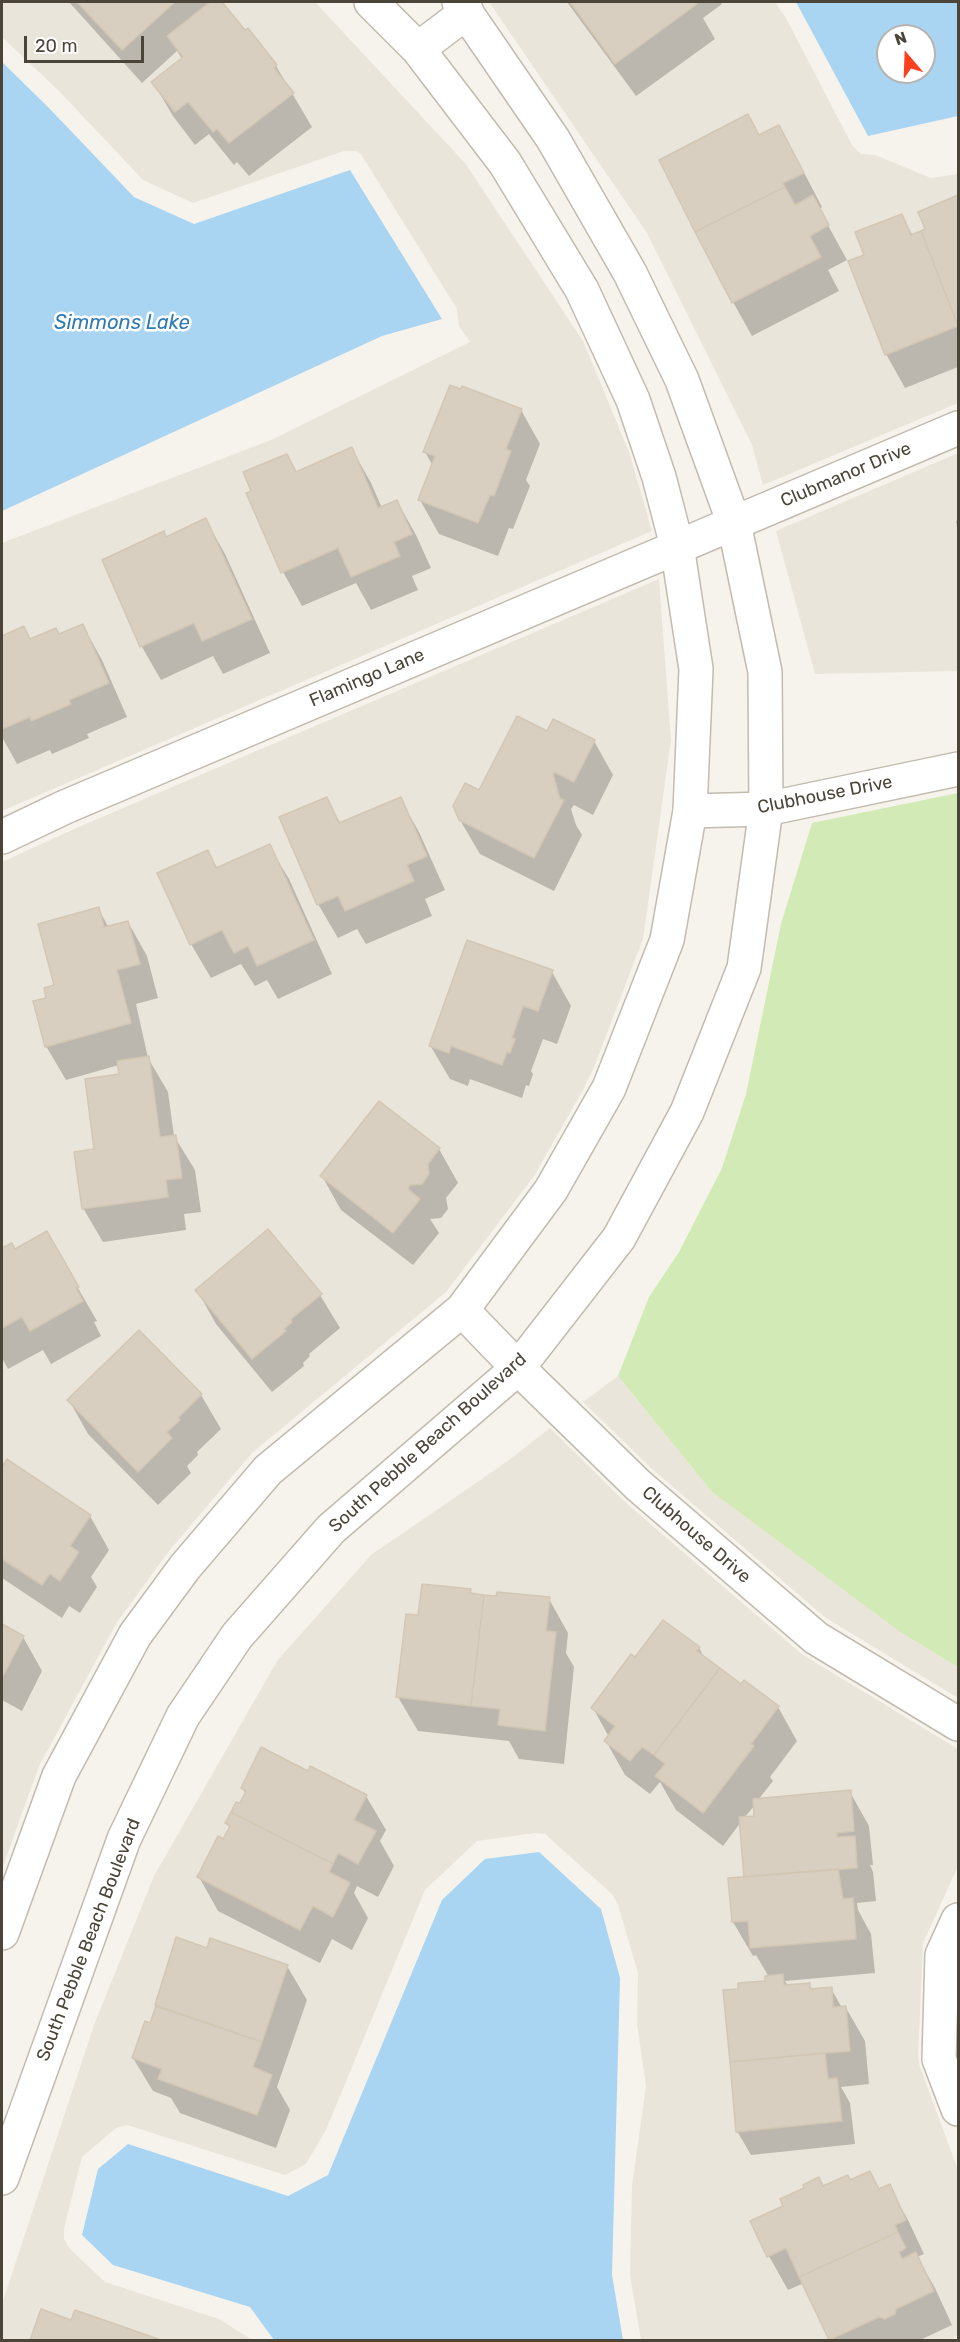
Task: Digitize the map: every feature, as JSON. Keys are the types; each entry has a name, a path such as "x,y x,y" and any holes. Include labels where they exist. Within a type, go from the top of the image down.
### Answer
{"street":[{"path":"2,1932 58,1776 135,1635 185,1567 268,1470 462,1310 551,1190 609,1088 667,940 690,811 696,669 677,546 658,477 633,400 582,290 505,163 418,49 371,2"},
{"path":"418,49 463,7"},
{"name":"South Pebble Beach Boulevard","path":"3,2172 124,1839 183,1716 237,1636 331,1529 518,1368 619,1238 687,1112 744,968 765,809 765,672 734,523 682,380 630,273 553,139 463,7"},
{"name":"Clubmanor Drive","path":"734,523 958,428"},
{"name":"Flamingo Lane","path":"2,837 65,807 734,523"},
{"name":"Clubhouse Drive","path":"690,811 765,809 958,769"},
{"name":"Clubhouse Drive","path":"462,1310 638,1485 816,1638 958,1724"},
{"path":"958,1920 942,1955 939,2059 958,2109"}],"shaded area":[{"path":"2,2 315,2 465,163 583,341 629,452 652,531 2,811 2,543 271,440 470,342 459,326 457,309 361,154 356,151 344,151 193,203 143,180 60,92 2,37"},
{"path":"489,2 775,2 787,20 852,145 861,154 875,155 931,178 958,174 958,403 763,485 752,445 647,233"},
{"path":"958,453 958,671 815,674 776,531"},
{"path":"659,579 671,740 643,939 584,1088 534,1176 446,1292 252,1453 169,1551 117,1622 39,1766 2,1869 2,862 74,829"},
{"path":"618,1376 712,1492 900,1632 958,1667 958,1698 826,1618 651,1468 583,1402"},
{"path":"550,1428 626,1503 803,1655 958,1749 958,1866 923,1943 918,2057 958,2170 958,2335 950,2340 641,2340 630,2275 632,2186 646,2086 637,2024 638,1973 613,1895 545,1834 535,1833 477,1841 425,1890 326,2130 306,2164 285,2175 127,2125 116,2128 82,2157 64,2229 64,2239 70,2249 105,2282 219,2319 252,2340 2,2340 2,2304 94,2025 154,1876 277,1661 371,1555 505,1463"}],"green space":[{"path":"958,793 958,1667 900,1632 712,1492 618,1376 649,1297 679,1252 722,1168 746,1094 781,924 812,823"}],"water":[{"path":"796,2 958,2 958,116 868,136"},
{"name":"Simmons Lake","path":"2,62 134,197 194,224 350,170 442,319 382,336 2,511"},
{"path":"539,1852 601,1909 620,1978 612,2275 623,2340 274,2340 250,2307 113,2265 82,2235 98,2169 128,2144 288,2196 328,2175 442,1900 485,1859"}],"building":[{"path":"77,2 175,2 122,50"},
{"path":"210,2 222,2 245,30 248,28 277,65 274,68 294,93 229,143 217,129 213,132 188,102 175,112 151,82 183,57 167,36"},
{"path":"570,2 695,2 697,4 615,64"},
{"path":"748,114 759,135 779,125 804,173 783,183 785,187 695,232 659,160"},
{"path":"785,187 795,205 813,195 829,225 810,236 821,257 732,303 695,232"},
{"path":"958,195 958,326 921,231 925,229 918,212"},
{"path":"902,214 911,235 921,231 958,326 885,355 848,261 864,255 855,232"},
{"path":"450,385 461,389 462,386 522,409 506,449 511,451 494,496 490,495 478,523 418,500 435,456 423,452"},
{"path":"352,447 378,508 397,500 412,534 394,542 400,556 351,577 338,548 281,573 246,493 251,491 243,472 287,454 296,472"},
{"path":"206,518 252,619 202,641 194,623 140,647 102,560 164,531 166,537"},
{"path":"83,624 109,683 69,700 71,704 31,721 30,717 2,729 2,636 24,626 30,639 56,628 59,634"},
{"path":"517,716 547,731 553,719 595,740 574,782 554,772 560,799 564,800 534,858 459,820 453,806 465,783 479,790"},
{"path":"327,797 339,823 401,797 427,856 407,865 414,881 345,911 338,896 317,905 279,817"},
{"path":"270,844 314,940 257,966 248,946 234,953 222,930 190,945 157,873 208,850 216,868"},
{"path":"99,907 104,927 128,921 140,964 117,970 131,1023 45,1047 33,1001 46,998 44,988 54,985 38,924"},
{"path":"467,940 553,970 538,1011 523,1006 512,1038 515,1039 502,1065 451,1046 449,1053 429,1046"},
{"path":"149,1056 160,1137 176,1135 182,1178 166,1180 168,1197 82,1209 74,1152 94,1149 85,1079 119,1074 117,1061"},
{"path":"379,1101 440,1148 428,1164 429,1174 422,1184 410,1185 408,1189 420,1199 393,1233 320,1176"},
{"path":"268,1229 322,1294 291,1319 292,1322 284,1329 286,1331 252,1359 195,1290"},
{"path":"47,1231 79,1287 76,1288 83,1301 30,1331 22,1317 2,1328 2,1248 12,1243 15,1249"},
{"path":"139,1330 202,1394 167,1432 172,1438 138,1472 67,1400"},
{"path":"7,1459 91,1515 70,1546 79,1552 60,1581 50,1574 42,1585 2,1559 2,1467"},
{"path":"422,1584 471,1589 470,1593 484,1595 471,1706 396,1697 406,1614 418,1615"},
{"path":"497,1592 550,1597 546,1631 556,1632 545,1731 498,1725 500,1709 471,1706 484,1595 496,1596"},
{"path":"663,1620 700,1647 697,1651 720,1668 654,1755 642,1747 630,1761 604,1741 615,1726 591,1708 631,1654 635,1657"},
{"path":"2,1624 24,1636 2,1678"},
{"path":"720,1668 741,1684 744,1680 779,1706 751,1744 754,1746 703,1813 655,1776 665,1764 654,1755"},
{"path":"261,1747 308,1771 310,1766 367,1795 354,1820 376,1831 358,1864 338,1853 333,1864 231,1812 236,1802 240,1803 246,1791 241,1788"},
{"path":"851,1790 854,1831 837,1833 837,1837 855,1836 857,1868 744,1877 739,1817 754,1816 753,1799"},
{"path":"231,1812 333,1864 329,1872 350,1883 333,1917 313,1906 300,1930 197,1877 218,1836 223,1839 230,1826 225,1823"},
{"path":"838,1869 843,1899 853,1898 856,1939 750,1948 748,1921 732,1922 728,1878"},
{"path":"176,1937 207,1948 210,1938 288,1965 262,2042 155,2005"},
{"path":"783,1974 784,1985 810,1983 810,1989 832,1987 833,2007 846,2006 850,2051 730,2062 723,1990 738,1989 738,1983 765,1981 765,1976"},
{"path":"156,2006 262,2042 253,2067 272,2075 257,2115 158,2079 162,2069 132,2058 145,2021 150,2023"},
{"path":"825,2053 828,2079 837,2078 842,2121 736,2132 730,2062"},
{"path":"870,2171 879,2189 890,2184 906,2220 895,2225 898,2232 799,2277 786,2248 767,2257 750,2221 783,2206 780,2199 804,2188 803,2185 819,2177 823,2186 848,2175 850,2180"},
{"path":"898,2232 906,2248 899,2252 902,2259 916,2252 934,2291 896,2309 895,2314 885,2319 879,2317 829,2340 799,2277"},
{"path":"41,2309 71,2320 75,2310 161,2340 30,2340"}]}
